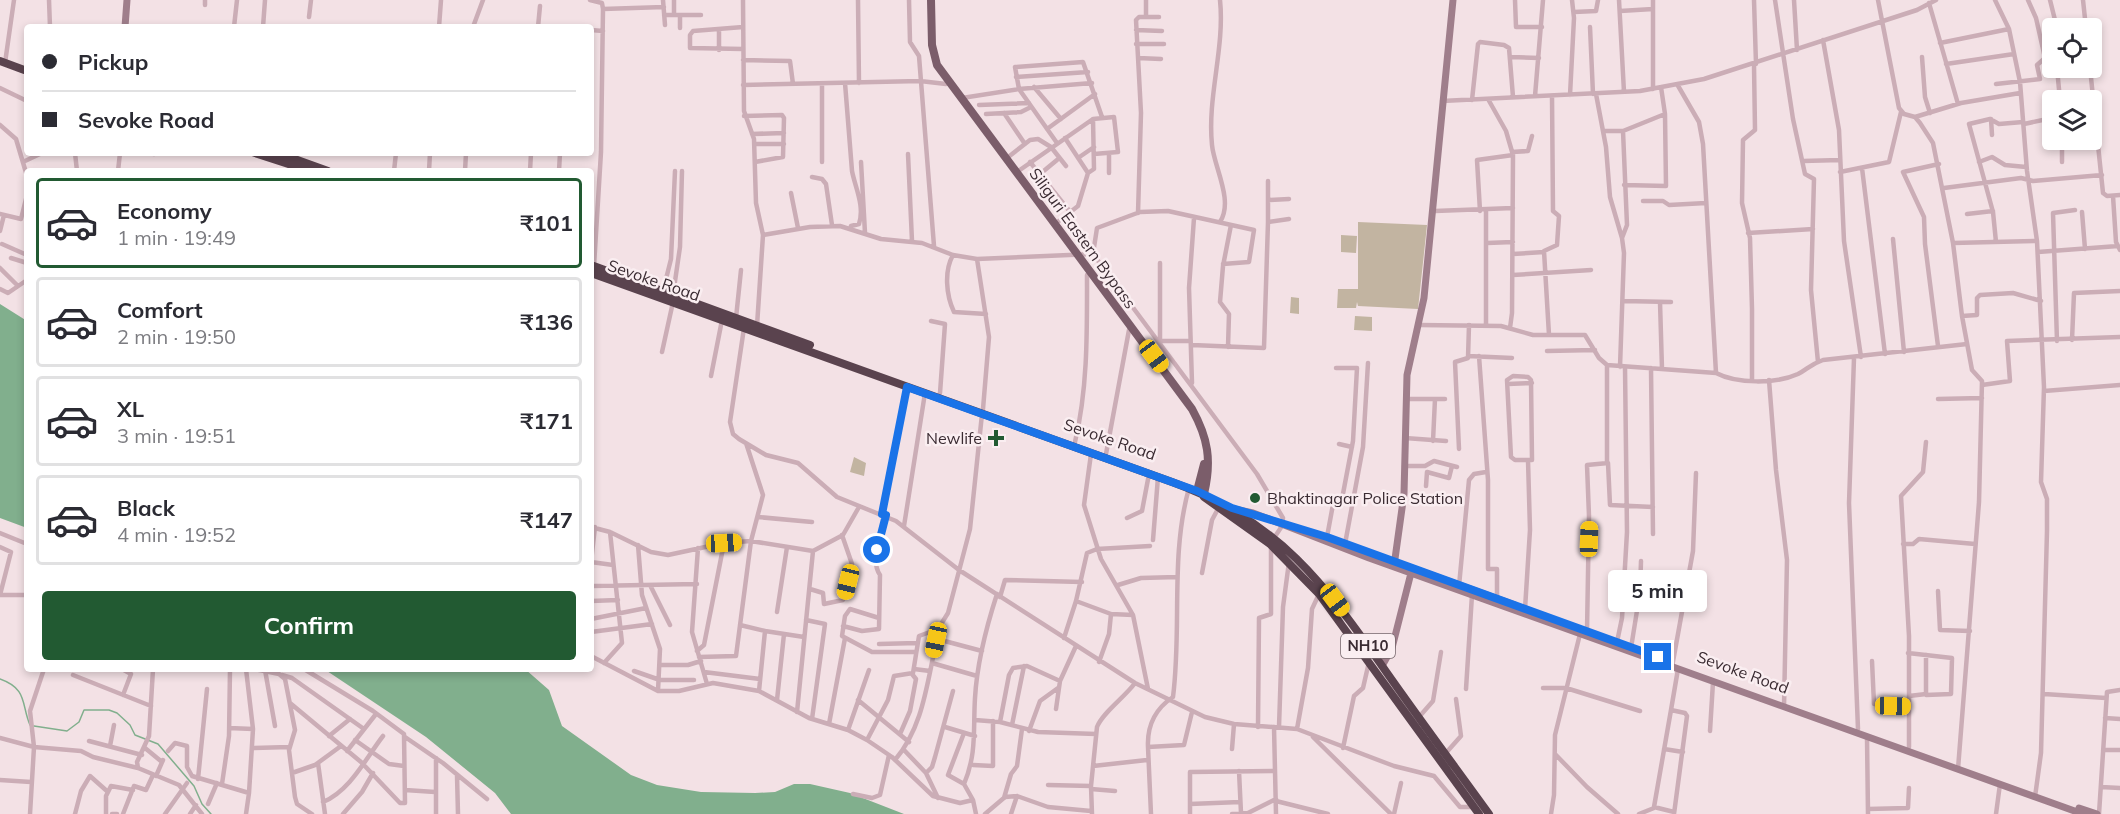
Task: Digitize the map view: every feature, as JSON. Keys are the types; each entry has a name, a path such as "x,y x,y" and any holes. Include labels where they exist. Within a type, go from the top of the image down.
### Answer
{"highway":[{"path":"2,62 24,70"},
{"path":"264,156 301,168"},
{"path":"286,156 320,168"},
{"name":"Sevoke Road","path":"594,269 663,291 673,298 722,320 907,387 1166,474 1172,482"},
{"name":"Sevoke Road","path":"594,269 940,393 1091,453 1172,482"},
{"name":"NH10","path":"1172,482 1196,491 1220,505 1232,508 1324,586 1489,814"},
{"path":"1220,505 1273,541 1319,594 1476,810"}],"main road":[{"path":"125,24 128,0"},
{"name":"Siliguri Eastern Bypass","path":"929,0 930,56 946,84 1167,372 1201,424 1209,452 1196,491"},
{"name":"Siliguri Eastern Bypass","path":"929,0 935,59 1055,224 1087,275 1178,394 1198,429 1205,459 1196,491"},
{"path":"1394,564 1401,528 1408,368 1419,325 1435,211 1442,101 1453,0"},
{"name":"Sevoke Road","path":"1232,508 1327,537 1411,573 1497,598 1559,624"},
{"name":"Sevoke Road","path":"1281,523 1459,587 1472,595 1617,642 1675,667 1909,747 2000,784 2098,814"},
{"path":"1382,666 1392,648 1411,573"},
{"name":"Sevoke Road","path":"1583,632 1713,682 1784,705"},
{"name":"Sevoke Road","path":"1857,731 2035,794 2083,814"}],"street":[{"path":"2,62 14,0"},
{"path":"49,0 50,24"},
{"path":"234,24 237,0"},
{"path":"263,24 264,0"},
{"path":"309,17 311,0"},
{"path":"440,24 441,0"},
{"path":"474,24 483,0"},
{"path":"590,0 602,3 603,9 601,152 594,242"},
{"path":"645,8 646,0"},
{"path":"663,0 665,25"},
{"path":"674,0 680,28"},
{"path":"743,0 744,116 754,144 756,203 763,235 757,326"},
{"path":"858,0 859,83"},
{"path":"909,0 910,42 918,53 934,246"},
{"path":"1146,0 1146,17"},
{"path":"1220,0 1220,42 1212,138 1224,196 1224,213 1220,222"},
{"path":"1515,0 1516,27 1542,27"},
{"path":"1535,96 1543,0"},
{"path":"1570,95 1574,12 1572,0"},
{"path":"1574,12 1596,11 1598,0"},
{"path":"1619,0 1624,92"},
{"path":"1653,0 1653,89"},
{"path":"1752,381 1748,233 1742,202 1743,140 1755,130 1754,0"},
{"path":"1775,0 1793,119 1805,176 1814,179 1811,290 1818,362"},
{"path":"1794,0 1797,50"},
{"path":"1840,172 1891,160 1901,112 1878,0"},
{"path":"1442,101 1653,89 1784,55 1917,10 1936,0"},
{"path":"1995,0 2009,29 2020,82 2026,166 2037,242 2041,301 2043,392 2041,482 2047,499 2048,531 2043,621 2044,694 2035,794"},
{"path":"1996,84 2039,80 2038,63 2045,60 2040,32 2028,0"},
{"path":"2050,0 2054,18"},
{"path":"2083,0 2085,18"},
{"path":"1929,3 1958,104"},
{"path":"538,24 540,6"},
{"path":"603,9 664,7"},
{"path":"1620,11 1653,9"},
{"path":"664,15 701,15"},
{"path":"1138,213 1141,113 1136,44 1137,18 1159,17"},
{"path":"743,27 691,32 690,48 743,49"},
{"path":"1590,27 1594,94 1603,131 1610,197 1623,238 1626,506 1622,618 1617,642"},
{"path":"719,29 720,50"},
{"path":"1940,44 2009,29"},
{"path":"594,30 603,31"},
{"path":"1136,30 1162,31"},
{"path":"1823,40 1839,130 1840,172 1850,292 1861,357"},
{"path":"1472,100 1478,43 1506,46 1511,57 1513,97"},
{"path":"1136,44 1164,44"},
{"path":"1946,64 2014,54"},
{"path":"1511,57 1539,58"},
{"path":"1922,57 1925,97 1930,113"},
{"path":"1138,58 1161,59"},
{"path":"743,60 790,61 793,84"},
{"path":"1057,143 1019,88 1016,67 1083,62 1102,117"},
{"path":"1016,77 1088,72"},
{"path":"2092,78 2104,195 2120,195"},
{"path":"743,86 920,81 946,84"},
{"path":"763,235 798,228 859,224 861,214 857,183 852,171 845,83"},
{"path":"962,98 970,94 1019,88 1092,83"},
{"path":"822,84 822,162"},
{"path":"1677,84 1699,122 1716,373"},
{"path":"1034,87 1060,119"},
{"path":"1624,185 1666,186 1665,114 1661,87"},
{"path":"0,88 24,100"},
{"path":"1915,117 1958,104 2020,93"},
{"path":"1047,129 1095,94"},
{"path":"1550,117 1551,96"},
{"path":"1549,335 1544,252 1546,248 1557,245 1559,216 1553,211 1551,96"},
{"path":"1488,99 1506,131 1512,154 1513,275 1510,328"},
{"path":"979,105 1030,105"},
{"path":"986,114 1023,112 1030,105"},
{"path":"1901,112 1915,117 1928,131 1939,164 1972,373 1981,379 1982,385 1970,631 1958,767"},
{"path":"1004,113 1025,144"},
{"path":"1603,131 1623,132 1665,114"},
{"path":"744,116 783,115 782,159 755,162"},
{"path":"1017,172 1093,119 1102,117 1116,119 1118,152 1094,154"},
{"path":"1055,224 1071,213 1081,200 1088,173 1094,169 1093,119"},
{"path":"1996,242 1993,211 1969,124 1991,119 1999,124 2042,120"},
{"path":"1991,119 1992,135"},
{"path":"0,125 16,139 26,168"},
{"path":"1623,132 1627,225 1623,238"},
{"path":"752,134 784,133"},
{"path":"1480,211 1477,160 1528,151 1532,136"},
{"path":"1065,138 1088,173"},
{"path":"1007,158 1025,144 1038,139 1051,147 1066,166"},
{"path":"754,144 784,144"},
{"path":"1078,158 1094,147"},
{"path":"2062,150 2062,162"},
{"path":"908,154 912,241"},
{"path":"1109,154 1109,173"},
{"path":"25,161 36,156"},
{"path":"1979,162 1992,157 2005,165 2026,166"},
{"path":"1040,174 1057,160"},
{"path":"1803,161 1840,160"},
{"path":"861,162 865,233"},
{"path":"1030,162 1071,213"},
{"path":"1938,346 1924,244 1924,217 1903,172 1939,164"},
{"path":"1862,168 1885,354"},
{"path":"663,291 671,259 675,171"},
{"path":"662,352 680,247 682,171"},
{"path":"1944,188 2028,179 2102,175"},
{"path":"812,177 822,179 826,184 832,225"},
{"path":"1160,341 1261,349 1264,347 1268,181"},
{"path":"791,193 798,228"},
{"path":"2038,252 2054,249 2119,248 2113,196"},
{"path":"1268,200 1289,199"},
{"path":"1643,201 1663,201 1669,205 1706,203"},
{"path":"1435,211 1513,208"},
{"path":"1223,264 1249,262 1256,235 1253,229 1160,210 1138,213 1097,228 1093,254 1257,474 1281,523 1273,541 1271,614 1259,618 1258,727"},
{"path":"1486,210 1486,326"},
{"path":"2057,341 2053,213 2075,210"},
{"path":"1967,214 1993,211"},
{"path":"19,220 24,212"},
{"path":"2082,212 2085,249"},
{"path":"0,231 2,215 24,222"},
{"path":"1192,385 1189,288 1194,218"},
{"path":"1268,222 1290,219"},
{"path":"1228,347 1229,314 1220,302 1223,264 1231,225"},
{"path":"848,226 881,239 912,241 934,246 953,255 977,259 1093,254"},
{"path":"1748,233 1814,229"},
{"path":"1893,239 1904,352"},
{"path":"1487,243 1513,242"},
{"path":"1953,243 2037,242"},
{"path":"2,244 24,254"},
{"path":"1513,254 1544,252"},
{"path":"953,255 948,276 950,300 954,312 986,314"},
{"path":"11,258 24,262"},
{"path":"900,734 914,697 916,678 913,672 917,643 920,635 936,630 945,619 971,525 988,353 986,314 977,259"},
{"path":"1160,263 1160,341"},
{"path":"0,268 24,284 8,293 0,289"},
{"path":"736,318 741,270"},
{"path":"1513,275 1591,270"},
{"path":"1075,442 1084,391 1087,275"},
{"path":"2072,340 2074,293 2120,291"},
{"path":"1962,316 1977,315 1977,298 1980,295 2013,293 2041,301"},
{"path":"1624,301 1671,302"},
{"path":"1660,302 1662,369"},
{"path":"711,376 722,320"},
{"path":"931,321 945,324 940,393"},
{"path":"1419,325 1510,328 1528,335 1587,335 1607,365 1607,462 1610,504 1653,507"},
{"path":"1460,449 1455,362 1466,360 1468,356 1469,326"},
{"path":"744,328 730,422 733,434 746,443 766,455 798,463 831,494 859,507 884,514 904,526 959,570 1099,662 1168,700 1192,712 1234,724 1297,729 1343,748 1434,776 1460,807 1476,810"},
{"path":"1106,454 1129,330"},
{"path":"1982,385 2010,381 2007,341 2120,337"},
{"path":"1607,365 1716,373 1730,380 1752,381 1799,374 1809,364 1818,362 1967,344"},
{"path":"1547,351 1595,350"},
{"path":"1468,356 1512,358"},
{"path":"1479,356 1485,472 1488,480 1488,569 1497,569 1497,598"},
{"path":"1854,358 1849,502 1857,731"},
{"path":"1345,544 1363,447 1368,363"},
{"path":"1327,537 1334,499 1342,499 1352,447 1357,368 1336,368"},
{"path":"1651,368 1653,534"},
{"path":"1769,380 1777,480 1787,560 1784,705"},
{"path":"1532,383 1534,459 1528,460 1515,460 1511,457 1508,384 1532,383"},
{"path":"2043,392 2120,385"},
{"path":"843,626 877,631 880,575 876,570 876,553 907,387"},
{"path":"904,526 925,393"},
{"path":"1938,399 1982,398"},
{"path":"1406,399 1445,399"},
{"path":"1433,441 1435,399"},
{"path":"1405,438 1446,441"},
{"path":"1909,747 1908,653 1901,495 1919,479 1923,472 1926,442"},
{"path":"660,665 688,665 700,659 736,656 752,541 763,494 746,443"},
{"path":"1339,444 1352,447"},
{"path":"1091,453 1084,505 1097,549 1133,615 1148,689"},
{"path":"1525,609 1530,530 1528,460"},
{"path":"1404,466 1427,466 1434,462 1454,467 1449,478 1427,472"},
{"path":"1551,814 1555,735 1583,632 1589,516 1587,468 1590,463 1607,462"},
{"path":"1426,486 1427,466"},
{"path":"1459,587 1469,480 1474,474 1485,472"},
{"path":"1127,518 1142,511 1149,473"},
{"path":"1654,807 1671,710 1675,667 1693,551 1696,473"},
{"path":"1153,540 1158,477"},
{"path":"1151,814 1147,760 1148,728 1168,700 1173,697 1176,677 1179,524 1196,491"},
{"path":"1202,573 1212,520 1220,505"},
{"path":"594,527 668,555 724,543 752,541 813,551 842,535 859,507"},
{"path":"758,517 812,522"},
{"path":"604,663 621,646 610,532"},
{"path":"0,533 24,543"},
{"path":"810,589 823,593 824,604 843,600 852,563 842,535"},
{"path":"1903,544 1913,544 1919,539 1975,544"},
{"path":"697,651 705,645 724,543"},
{"path":"638,545 641,585 646,609 660,649 658,692"},
{"path":"1064,638 1082,582 1087,553 1097,549 1150,546"},
{"path":"0,547 9,550 11,556 0,595 24,595"},
{"path":"777,612 787,547"},
{"path":"698,548 692,632 707,684"},
{"path":"797,712 813,551"},
{"path":"1631,648 1640,592 1641,561"},
{"path":"594,562 613,565"},
{"path":"1276,814 1274,771 1276,727 1283,607 1289,562"},
{"path":"1118,585 1141,578 1177,577"},
{"path":"964,784 973,765 977,676 982,651 998,595 1005,580 1082,582"},
{"path":"594,586 697,584"},
{"path":"650,585 670,626"},
{"path":"1938,591 1940,630 1970,631"},
{"path":"1297,729 1308,668 1312,609 1319,594"},
{"path":"1466,689 1472,595"},
{"path":"594,601 618,600"},
{"path":"1076,601 1111,614 1133,615"},
{"path":"594,619 646,609"},
{"path":"879,618 850,609 843,626 842,636 868,647 872,652 916,652"},
{"path":"1099,662 1109,634 1111,614"},
{"path":"806,620 825,624 812,719"},
{"path":"594,632 652,624"},
{"path":"740,626 804,637"},
{"path":"895,760 909,742 925,698 937,639 936,630"},
{"path":"759,691 765,631"},
{"path":"777,700 784,634"},
{"path":"829,724 845,638"},
{"path":"937,639 982,651"},
{"path":"879,644 917,643"},
{"path":"1056,709 1060,681 1076,646"},
{"path":"1419,717 1433,701 1440,652"},
{"path":"1908,653 1950,656 1953,659 1951,694 1909,696"},
{"path":"1926,654 1926,695"},
{"path":"594,658 658,692 679,691 707,684 737,686 759,691 812,719 848,730 867,740 889,755 920,785 938,798 960,803 973,800"},
{"path":"1872,661 1874,704 1909,706"},
{"path":"1343,748 1354,696 1363,688 1369,662"},
{"path":"932,663 977,676"},
{"path":"1000,722 1011,672 1015,667 1024,666 1060,681"},
{"path":"1012,725 1024,666"},
{"path":"848,730 869,670"},
{"path":"634,671 660,680 694,680"},
{"path":"867,740 880,718 894,676 930,671"},
{"path":"30,814 34,747 31,708 43,672"},
{"path":"123,695 131,674 128,672"},
{"path":"138,768 149,736 153,672"},
{"path":"208,804 220,783 229,728 230,672"},
{"path":"246,672 254,729 246,814"},
{"path":"265,672 275,726"},
{"path":"272,672 292,678 364,729"},
{"path":"309,672 376,714 487,799"},
{"path":"704,672 760,679"},
{"path":"74,675 151,706"},
{"path":"282,675 296,734 289,747 296,801 312,814"},
{"path":"1710,730 1713,682"},
{"path":"984,814 1004,798 1017,796 1048,807 1091,813 1096,734 1100,720 1125,697 1135,683"},
{"path":"1029,731 1040,701 1059,688"},
{"path":"1543,688 1566,688 1640,711"},
{"path":"194,778 207,689"},
{"path":"2098,814 2106,698 2109,690 2120,690"},
{"path":"926,773 932,767 945,727 953,691"},
{"path":"2044,694 2106,698"},
{"path":"1445,754 1461,734 1456,699"},
{"path":"858,700 909,742"},
{"path":"290,703 362,763 401,803 405,803 405,737"},
{"path":"1639,814 1654,807 1674,813 1686,715 1671,710"},
{"path":"1148,747 1184,746 1192,712"},
{"path":"347,751 376,714"},
{"path":"2105,718 2120,719"},
{"path":"329,736 350,719"},
{"path":"975,720 1000,722 1029,731 1096,734"},
{"path":"973,765 993,766 993,721"},
{"path":"1232,749 1234,724"},
{"path":"110,747 114,725"},
{"path":"945,727 975,736"},
{"path":"229,728 254,729"},
{"path":"1004,798 1011,774 1017,766 1022,729"},
{"path":"964,733 948,775 964,784 973,800 976,814"},
{"path":"1311,735 1392,814 1401,783"},
{"path":"323,802 333,798 347,784 383,736"},
{"path":"1867,736 1868,812 1908,808 1910,788"},
{"path":"0,738 34,747 81,751 93,757 138,768 174,782 184,789 203,813"},
{"path":"355,740 389,764 404,766"},
{"path":"89,741 142,755"},
{"path":"168,751 175,744 188,746 187,767 194,778 220,783 249,793"},
{"path":"292,773 318,763 341,746"},
{"path":"123,814 132,790 136,786 146,790 163,761 146,747"},
{"path":"252,748 289,747"},
{"path":"1664,749 1683,752"},
{"path":"904,750 926,773 938,798"},
{"path":"2103,750 2120,750"},
{"path":"1555,754 1587,787 1618,814"},
{"path":"853,794 872,798 880,795 889,755"},
{"path":"436,758 436,814"},
{"path":"1093,766 1147,760"},
{"path":"318,763 325,814"},
{"path":"1239,771 1241,813"},
{"path":"1190,814 1190,772 1274,771"},
{"path":"343,814 362,792 373,773"},
{"path":"457,774 458,814"},
{"path":"75,814 81,791 90,776 108,792"},
{"path":"0,780 31,782"},
{"path":"165,814 187,783"},
{"path":"1996,814 2000,784"},
{"path":"106,814 108,792 112,785 132,790"},
{"path":"1048,785 1115,791"},
{"path":"2101,787 2120,788"},
{"path":"405,790 435,792"},
{"path":"1011,814 1017,796"},
{"path":"1232,814 1248,813 1276,800 1328,814"},
{"path":"1190,804 1240,802"},
{"path":"190,814 196,805"},
{"path":"112,814 117,814"}],"shaded area":[{"path":"1358,222 1427,225 1418,309 1358,306 1357,302 1356,308 1337,308 1338,289 1358,289"},
{"path":"1341,235 1357,236 1356,253 1341,252"},
{"path":"1291,297 1299,298 1299,314 1290,313"},
{"path":"0,304 24,319 24,527 0,518"},
{"path":"1355,316 1372,317 1372,331 1354,330"},
{"path":"854,457 866,463 864,476 850,472"},
{"path":"328,672 528,672 549,690 562,726 631,775 657,785 701,792 755,793 775,792 794,784 810,784 850,793 904,814 511,814 495,793 426,737"}],"waterway":[{"path":"0,679 15,687 19,692 30,725"},
{"path":"34,726 67,731 79,722 84,710 109,710 117,713 130,725 135,735 158,744 194,786 202,804 211,814"}],"place":[{"name":"Newlife","path":"996,438"},
{"name":"Bhaktinagar Police Station","path":"1255,498"}],"route":[{"path":"877,550 886,515 882,514 907,387 1197,491 1232,508 1327,537 1658,657"}]}
